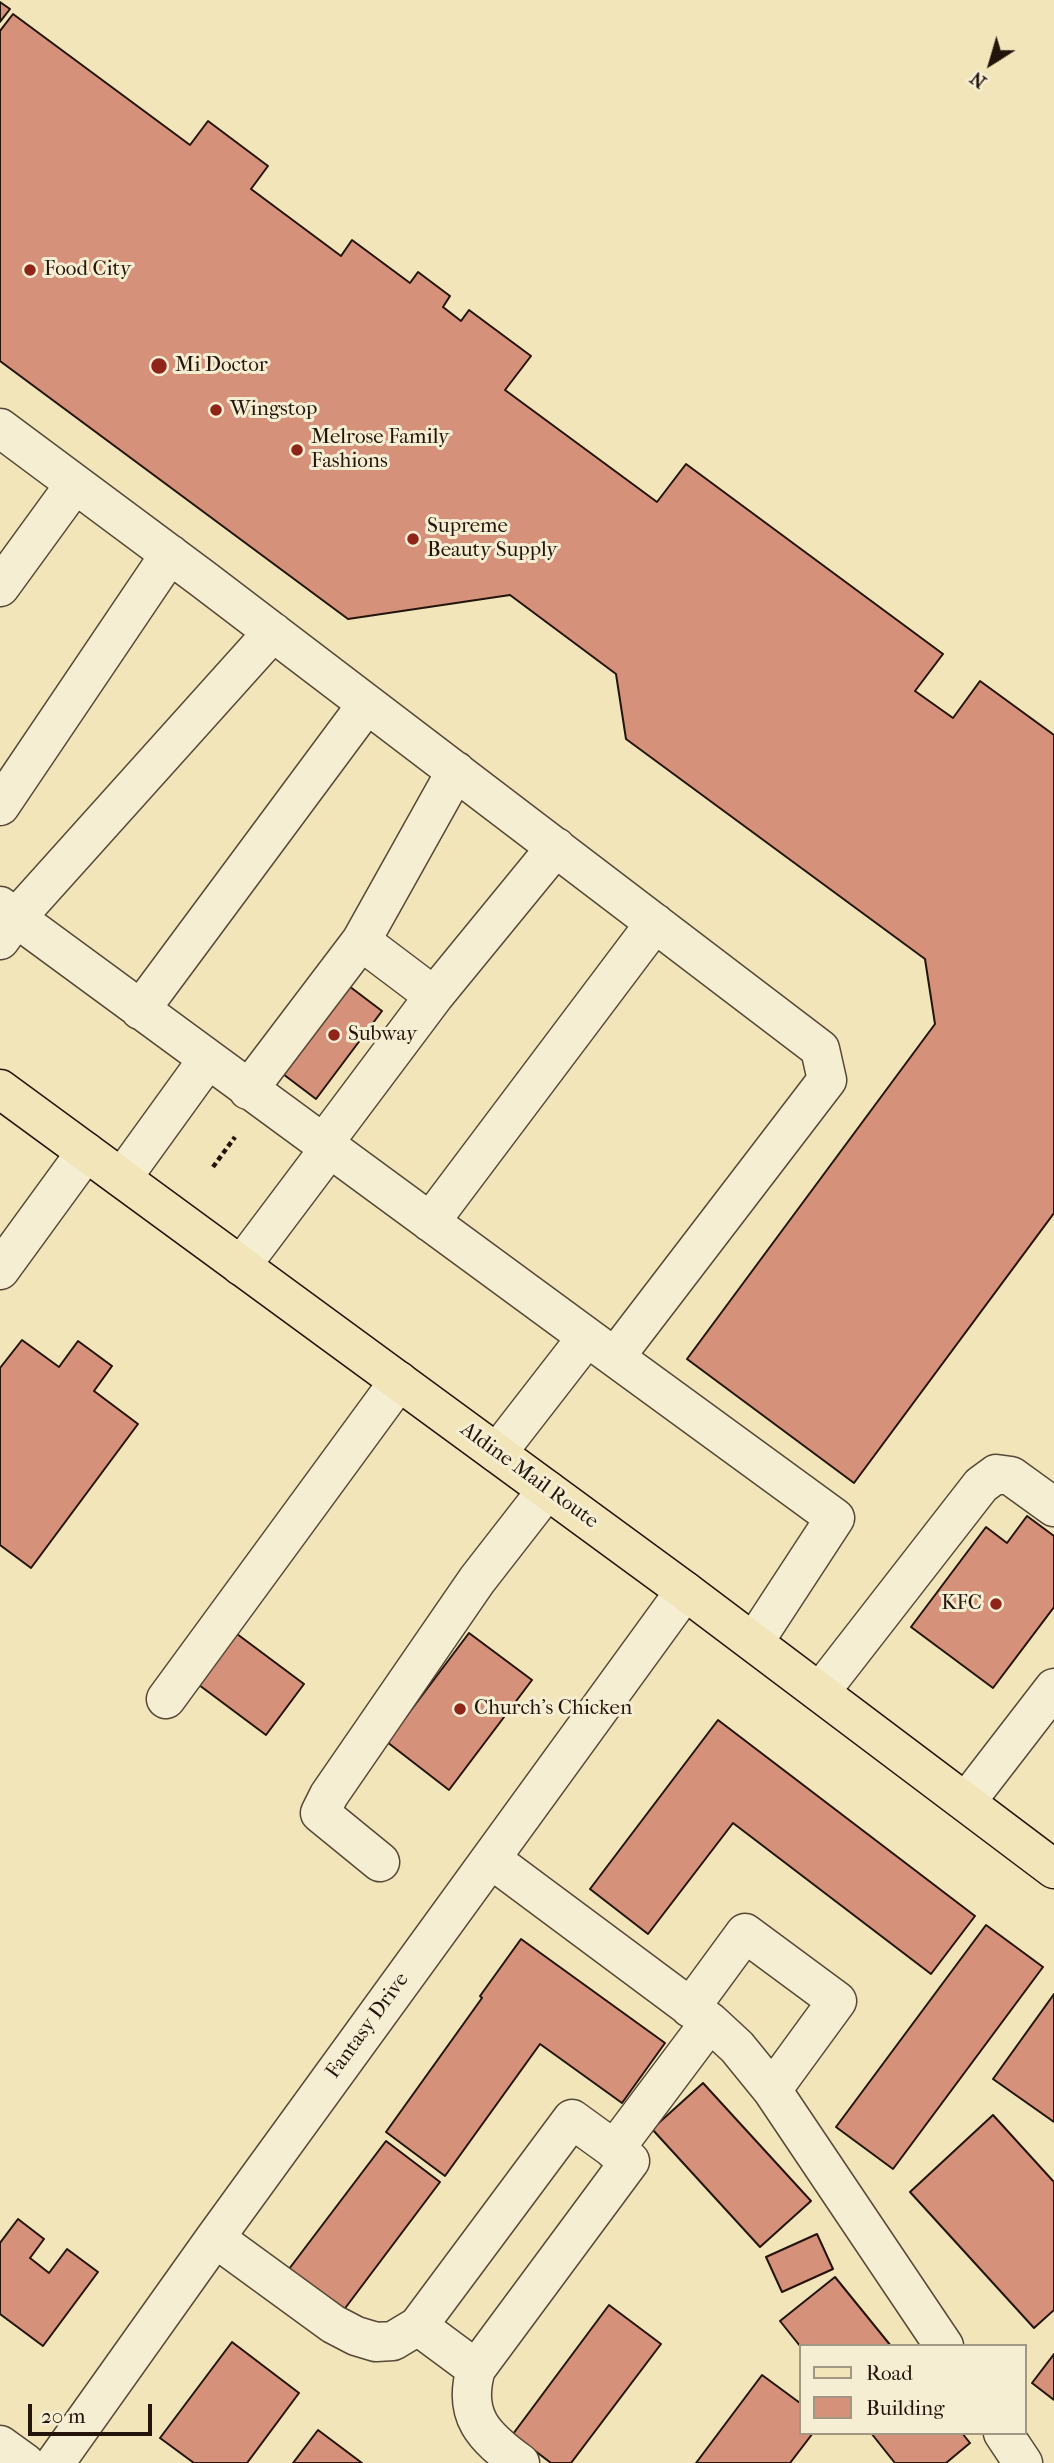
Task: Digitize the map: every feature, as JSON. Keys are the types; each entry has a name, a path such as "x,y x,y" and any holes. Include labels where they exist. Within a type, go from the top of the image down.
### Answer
{"main road":[{"name":"Aldine Mail Route","path":"0,1088 754,1642 1054,1868"}],"street":[{"path":"0,428 273,632 820,1049 827,1080 601,1347 497,1453"},
{"path":"0,587 75,484"},
{"path":"0,806 170,554"},
{"path":"273,632 5,921 140,1010 835,1518 754,1642"},
{"path":"140,1010 367,704"},
{"path":"248,1090 361,942 456,771"},
{"path":"241,1265 434,996 555,848"},
{"path":"429,1222 655,923"},
{"path":"361,942 434,996"},
{"path":"122,1178 208,1059"},
{"path":"1,1265 86,1152"},
{"path":"166,1699 399,1381"},
{"path":"820,1692 981,1485 996,1474 1010,1476 1054,1507"},
{"path":"380,1862 320,1813 329,1795 477,1580 547,1490"},
{"name":"Fantasy Drive","path":"55,2463 685,1591"},
{"path":"965,1802 1054,1688"},
{"path":"491,1858 700,2015 737,2047 772,2090 943,2344"},
{"path":"614,2150 700,2015 745,1933 837,2001 772,2090"},
{"path":"215,2238 333,2324 356,2336 376,2342 393,2341 418,2326 572,2119 630,2161 476,2369 471,2402 481,2429 493,2443 520,2463"},
{"path":"418,2326 476,2369"},
{"path":"1004,2435 1023,2463"},
{"path":"0,2445 25,2463"}],"path":[{"path":"212,1167 235,1136"}],"building":[{"path":"0,2 10,9 0,22"},
{"path":"13,14 190,145 208,121 268,166 251,189 341,256 352,240 410,283 418,272 450,296 443,307 461,321 469,310 531,356 505,390 657,502 686,464 943,654 915,691 953,718 980,681 1054,735 1054,1213 854,1483 687,1359 935,1024 925,959 626,739 616,674 510,595 348,619 0,361 0,31"},
{"path":"345,983 382,1011 316,1099 279,1071"},
{"path":"22,1340 59,1367 78,1341 112,1366 94,1391 138,1424 31,1568 0,1545 0,1368"},
{"path":"1027,1516 1054,1536 1054,1607 993,1688 911,1627 986,1527 1007,1543"},
{"path":"233,1631 304,1684 266,1735 195,1682"},
{"path":"469,1633 532,1680 449,1790 387,1742"},
{"path":"718,1720 975,1916 931,1974 733,1823 648,1934 590,1889"},
{"path":"986,1925 1043,1967 893,2169 836,2127"},
{"path":"521,1939 665,2043 622,2103 540,2044 445,2176 386,2132"},
{"path":"1054,1994 1054,2122 993,2079"},
{"path":"703,2083 811,2201 760,2247 652,2129"},
{"path":"993,2115 1054,2182 1054,2310 1034,2328 910,2192"},
{"path":"386,2141 440,2182 343,2311 289,2269"},
{"path":"18,2219 44,2239 30,2258 49,2273 67,2249 98,2272 43,2346 0,2314 0,2243"},
{"path":"817,2234 833,2269 782,2292 766,2257"},
{"path":"835,2277 889,2344 799,2345 780,2321"},
{"path":"609,2305 661,2344 571,2463 551,2463 513,2434"},
{"path":"232,2342 299,2393 247,2463 194,2463 160,2438"},
{"path":"1054,2354 1054,2400 1032,2383"},
{"path":"762,2375 799,2402 799,2435 811,2435 790,2463 696,2463"},
{"path":"318,2430 362,2463 293,2463"},
{"path":"873,2435 964,2435 970,2443 946,2463 895,2463"}],"place":[{"name":"Food City","path":"30,270"},
{"name":"Mi Doctor","path":"159,366"},
{"name":"Wingstop","path":"216,410"},
{"name":"Melrose Family Fashions","path":"297,450"},
{"name":"Supreme Beauty Supply","path":"413,539"},
{"name":"Subway","path":"334,1035"},
{"name":"KFC","path":"996,1604"},
{"name":"Church's Chicken","path":"460,1709"}]}
